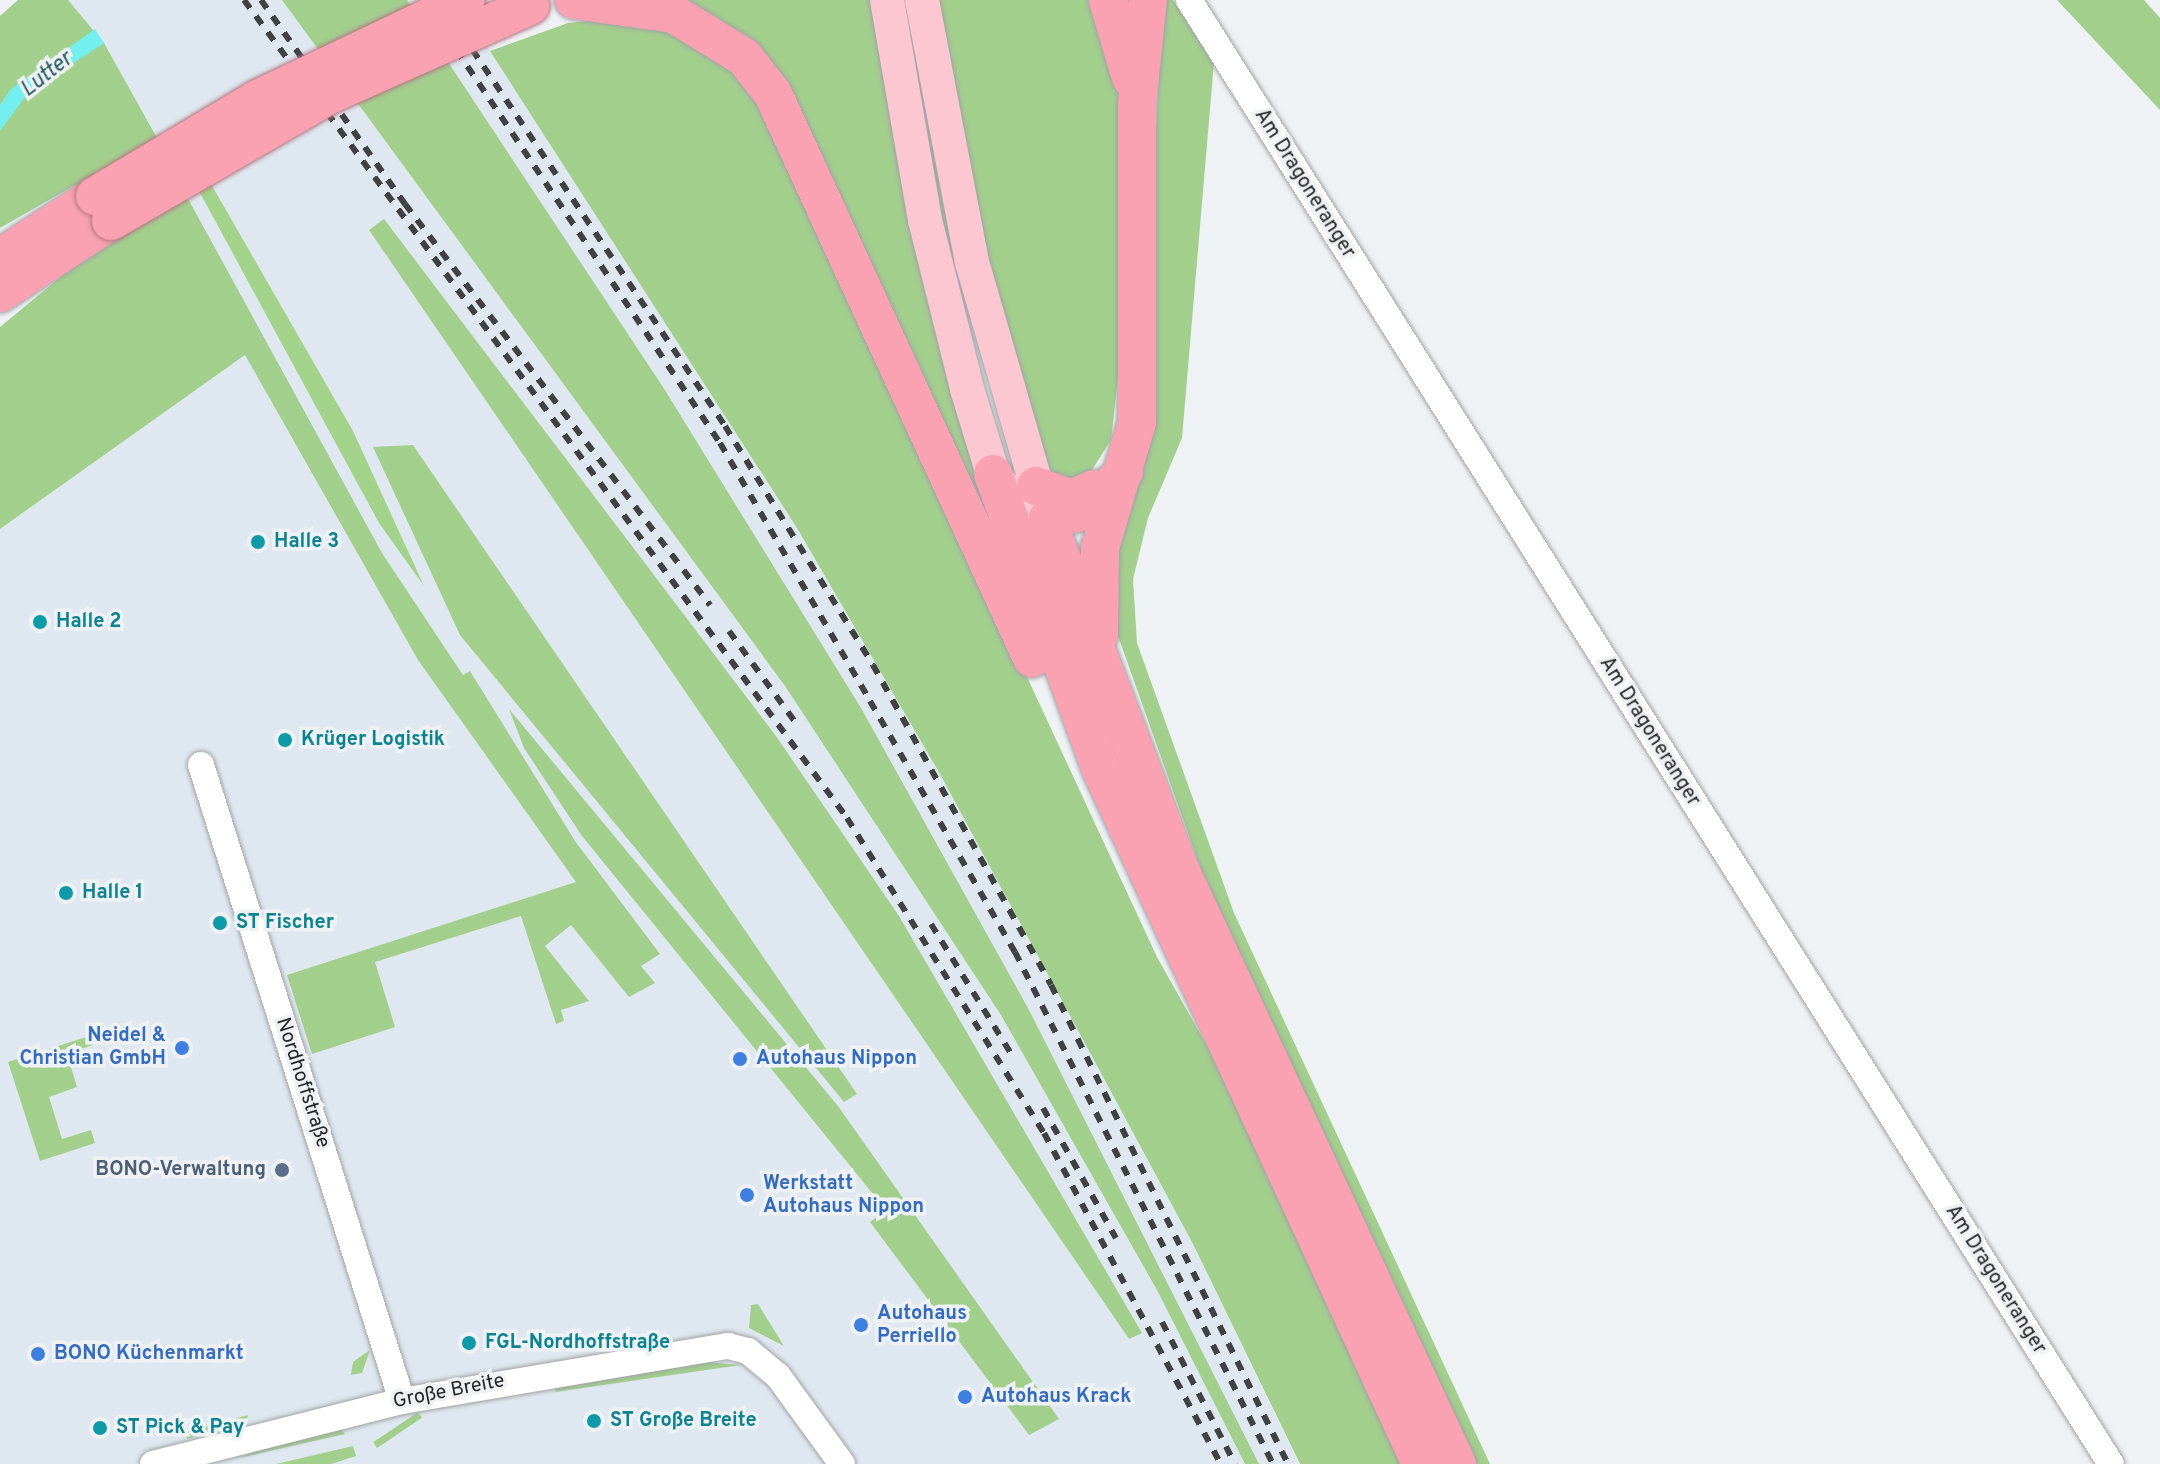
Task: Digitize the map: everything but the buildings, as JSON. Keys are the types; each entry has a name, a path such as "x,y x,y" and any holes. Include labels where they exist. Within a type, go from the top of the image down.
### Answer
{"highway":[{"path":"0,293 103,208 269,93 466,0"},
{"path":"574,0 674,14 744,57 773,94 1034,661 1101,769"},
{"path":"1108,0 1137,104"},
{"path":"0,245 103,208 331,94 538,3"},
{"path":"1100,671 1100,548 1137,431 1137,104 1147,7"},
{"path":"0,258 44,228"},
{"path":"1041,503 1094,488 1119,450 1136,388"},
{"path":"1041,503 1085,511 1124,472"},
{"path":"993,474 1101,769 1421,1464"},
{"path":"1041,503 1100,671 1178,865 1457,1464"}],"main road":[{"path":"887,0 925,220 993,474 1019,508 1041,503 972,262 922,0"}],"street":[{"name":"Am Dragoneranger","path":"1201,4 2111,1464"},
{"name":"Nordhoffstraße","path":"201,765 402,1401"},
{"name":"Große Breite","path":"153,1464 194,1458 402,1401 705,1347 748,1351 778,1376 842,1464"}],"shaded area":[{"path":"68,0 458,0 797,528 940,774 1193,1244 1299,1464 0,1464 0,529 245,355 186,195 104,43"}],"green space":[{"path":"18,0 68,0 104,43 157,138 0,228 0,16"},
{"path":"282,0 407,0 663,387 861,708 1028,1008 1259,1464 1245,1464 1157,1290 1001,1015 785,686"},
{"path":"650,0 874,0 1023,603 784,94"},
{"path":"898,0 911,0 954,258 938,218"},
{"path":"936,0 1095,0 1120,95 1120,360 1111,440 1092,470 1075,481 1049,471 1004,337"},
{"path":"1163,0 1173,0 1214,62 1182,438 1148,518 1133,579 1137,643 1234,913 1490,1464 1473,1464 1209,892 1118,636 1112,590 1153,187"},
{"path":"2057,0 2144,0 2160,18 2160,110"},
{"path":"625,17 694,37 755,91 1157,957 1253,1128 1407,1464 1300,1464 1193,1244 940,774 797,528 490,51 568,23"},
{"path":"211,184 353,431 424,586 379,523 199,191"},
{"path":"186,195 382,553 463,675 470,671 575,841 660,954 641,966 655,983 629,997 571,925 545,946 589,1001 561,1010 564,1021 556,1024 521,916 375,962 395,1027 312,1054 287,975 576,882 418,660 245,355 0,529 0,327 98,246"},
{"path":"384,219 776,736 899,916 1142,1333 1129,1339 369,230"},
{"path":"413,445 857,1094 844,1102 460,635 373,447"},
{"path":"509,709 838,1106 1059,1419 1029,1435 870,1222 886,1210 582,836 524,748"},
{"path":"105,1031 107,1040 67,1054 77,1087 49,1097 62,1139 91,1130 95,1143 40,1161 8,1062"},
{"path":"758,1304 784,1346 749,1328 751,1305"},
{"path":"370,1350 362,1373 351,1375 353,1362"},
{"path":"705,1362 741,1365 555,1392 557,1386"},
{"path":"418,1412 422,1418 377,1448 373,1442"},
{"path":"248,1415 245,1424 187,1439 186,1432"},
{"path":"341,1429 345,1434 239,1458 256,1451"},
{"path":"353,1446 356,1456 331,1464 276,1464"}],"water":[{"name":"Lutter","path":"95,29 104,43 28,93 0,131 0,105 11,89"}],"railway":[{"path":"244,0 847,818 1044,1133 1221,1464"},
{"path":"261,0 405,204 710,605"},
{"path":"423,0 720,443 870,701 1015,952 1273,1464"},
{"path":"439,0 725,426 873,665 1051,985 1288,1464"},
{"path":"729,631 795,722"},
{"path":"931,924 1013,1057"},
{"path":"1043,1108 1116,1238"},
{"path":"1162,1322 1235,1464"}],"place":[{"name":"Halle 3","path":"258,542"},
{"name":"Halle 2","path":"40,622"},
{"name":"Krüger Logistik","path":"285,740"},
{"name":"Halle 1","path":"66,893"},
{"name":"ST Fischer","path":"220,923"},
{"name":"Neidel & Christian GmbH","path":"182,1048"},
{"name":"Autohaus Nippon","path":"740,1059"},
{"name":"BONO-Verwaltung","path":"282,1170"},
{"name":"Werkstatt Autohaus Nippon","path":"747,1195"},
{"name":"Autohaus Perriello","path":"861,1325"},
{"name":"FGL-Nordhoffstraße","path":"469,1343"},
{"name":"BONO Küchenmarkt","path":"38,1354"},
{"name":"Autohaus Krack","path":"965,1397"},
{"name":"ST Große Breite","path":"594,1421"},
{"name":"ST Pick & Pay","path":"100,1428"}]}
